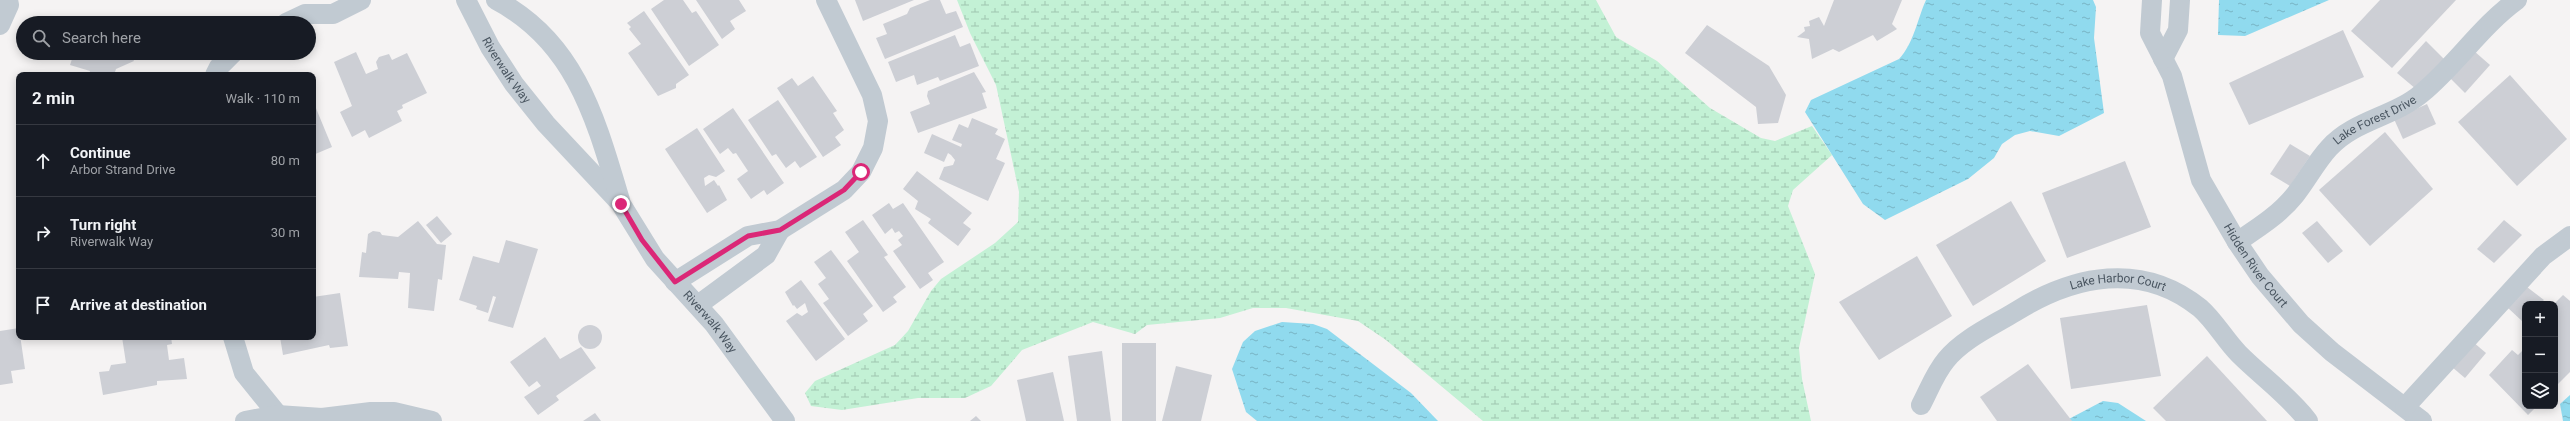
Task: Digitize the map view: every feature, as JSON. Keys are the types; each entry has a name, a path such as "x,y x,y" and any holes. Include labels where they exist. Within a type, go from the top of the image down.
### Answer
{"street":[{"path":"0,25 10,5 8,0"},
{"path":"297,16 311,7 333,14 361,0"},
{"name":"Riverwalk Way","path":"466,0 490,47 514,84 546,124 621,204 642,240 675,282 698,305 785,421"},
{"name":"Riverwalk Way","path":"496,0 511,8 533,26 571,69 595,118 621,204"},
{"path":"675,282 748,236 780,230 844,190 861,172 874,148 878,121 872,95 826,0"},
{"name":"Hidden River Court","path":"2152,0 2150,33 2172,76 2201,180 2237,242 2260,276 2301,324 2332,352 2422,421"},
{"path":"2163,59 2178,30 2180,0"},
{"name":"Lake Forest Drive","path":"2237,242 2281,210 2295,195 2329,148 2363,124 2404,106 2422,94 2501,12 2517,0"},
{"path":"216,72 226,60"},
{"path":"698,305 766,255 780,230"},
{"path":"2405,407 2543,256 2570,236"},
{"name":"Lake Harbor Court","path":"1921,405 1938,373 1957,349 2027,304 2065,286 2111,277 2135,278 2159,284 2182,294 2201,309 2235,350 2308,421"},
{"path":"234,340 244,373 280,418"},
{"path":"245,421 280,418 322,418 394,412 432,421"}],"green space":[{"path":"957,0 1596,0 1616,37 1657,61 1710,108 1761,138 1775,141 1812,126 1832,155 1793,190 1788,206 1815,274 1799,348 1802,379 1811,421 1483,421 1386,340 1358,321 1286,308 1253,308 1220,318 1147,325 1135,334 1093,322 1022,350 991,386 965,398 918,398 842,410 811,406 805,393 815,381 895,345 908,331 931,291 941,279 995,243 1018,222 1019,192 996,85 970,33"}],"water":[{"path":"1926,0 2093,0 2096,7 2094,38 2104,113 2059,136 2030,131 2015,135 2002,144 1994,158 1968,179 1885,220 1863,204 1805,112 1811,100 1899,59 1912,39"},
{"path":"2219,0 2329,0 2245,36 2218,35"},
{"path":"1282,322 1313,324 1327,329 1411,393 1438,421 1257,421 1246,412 1232,369 1243,342 1255,331"},
{"path":"2570,395 2570,421 2563,421 2560,404"},
{"path":"2103,401 2118,403 2146,421 2065,421"}],"building":[{"path":"664,0 683,0 692,13 696,11 719,45 689,66 651,9"},
{"path":"696,0 739,0 746,11 730,21 735,29 722,39"},
{"path":"855,0 914,0 863,21"},
{"path":"930,0 940,0 946,14 956,11 963,27 885,59 876,38 887,34 883,24 907,14 910,8"},
{"path":"1834,0 1902,0 1892,24 1897,29 1877,41 1873,35 1839,52 1833,49 1812,59 1809,39 1797,37 1805,31 1804,27 1810,26 1809,21 1819,17 1824,26"},
{"path":"2380,0 2456,0 2392,68 2351,31"},
{"path":"644,11 689,75 676,84 676,88 658,96 628,53 641,44 629,29 631,27 627,23"},
{"path":"1707,25 1769,66 1786,95 1778,123 1758,124 1756,107 1685,53"},
{"path":"2343,30 2364,77 2249,125 2229,83"},
{"path":"955,35 960,47 970,43 979,66 940,81 938,77 917,85 914,75 896,82 888,62"},
{"path":"2426,41 2444,59 2416,89 2397,73"},
{"path":"2474,51 2490,65 2465,93 2450,78"},
{"path":"356,52 366,74 378,69 376,62 379,57 389,54 392,60 407,53 427,93 402,105 403,108 397,111 402,121 369,138 365,130 352,137 340,112 352,106 334,62"},
{"path":"72,60 134,61 116,69 115,72 90,72 70,65"},
{"path":"974,72 986,92 982,93 987,108 918,133 910,112 930,104 927,96 928,91"},
{"path":"2510,75 2567,139 2517,186 2458,122"},
{"path":"813,76 837,111 833,113 844,130 835,137 841,145 823,157 777,88 792,78 798,86"},
{"path":"778,100 817,157 800,168 795,161 786,168 776,154 772,156 748,120"},
{"path":"2427,104 2436,124 2403,139 2394,119"},
{"path":"316,108 332,147 316,154"},
{"path":"733,108 784,183 767,195 764,190 751,199 737,179 748,171 736,153 733,154 728,148 720,154 703,129"},
{"path":"972,118 998,129 995,134 1005,139 996,159 1005,163 988,201 939,179 944,167 953,165 955,160 951,155 948,153 944,162 924,153 932,134 961,147 962,144 952,140 959,124 968,128"},
{"path":"697,128 725,171 716,177 709,175 704,178 705,186 714,180 718,186 719,185 727,200 707,213 665,149"},
{"path":"2385,132 2433,189 2370,246 2319,190"},
{"path":"2290,144 2310,156 2290,186 2270,174"},
{"path":"2125,161 2151,227 2067,258 2042,193"},
{"path":"917,171 972,213 963,223 971,229 958,246 928,223 931,219 915,209 918,201 903,189"},
{"path":"2011,201 2046,261 1973,306 1936,245"},
{"path":"889,203 893,209 903,203 944,262 928,273 933,280 920,289 893,251 902,245 898,240 903,236 899,231 895,233 892,228 885,234 872,215"},
{"path":"437,216 452,234 441,243 426,225"},
{"path":"863,220 888,255 884,257 906,287 893,297 897,302 883,312 847,261 859,252 845,232"},
{"path":"2504,220 2522,235 2494,263 2477,249"},
{"path":"418,221 437,244 446,245 442,280 438,279 434,311 408,308 410,273 399,272 398,279 359,277 362,252 366,253 368,234 373,231 380,232 382,235 398,237"},
{"path":"2317,221 2343,251 2328,263 2302,233"},
{"path":"506,240 538,249 513,328 488,321 496,297 493,296 488,313 476,309 477,306 459,300 473,256 499,263"},
{"path":"831,250 873,306 863,314 868,321 848,336 823,303 829,299 818,284 826,278 814,262"},
{"path":"1917,256 1952,316 1879,360 1839,302"},
{"path":"801,280 845,339 816,361 786,321 797,313 802,316 808,312 805,303 797,309 794,305 793,306 785,292"},
{"path":"2527,287 2544,300 2522,301 2522,321 2508,308"},
{"path":"340,293 348,346 330,348 329,345 283,355 280,340 316,340 316,297"},
{"path":"2563,295 2570,301 2570,372 2558,384 2558,301"},
{"path":"2147,305 2161,376 2071,389 2060,318"},
{"path":"590,325 595,326 601,332 601,342 595,348 590,349 585,348 579,342 578,337 579,332 585,326"},
{"path":"16,328 16,340 21,340 25,369 11,371 13,383 0,385 0,331"},
{"path":"545,337 560,359 581,347 596,368 556,396 559,400 538,415 524,397 541,386 537,381 529,387 510,362"},
{"path":"122,340 171,340 172,344 167,345 169,360 184,358 187,379 157,381 157,385 103,395 99,372 109,371 111,365 126,363"},
{"path":"2473,342 2486,353 2465,378 2452,367"},
{"path":"1122,343 1156,343 1156,421 1122,421"},
{"path":"2512,350 2518,355 2522,351 2522,409 2489,375"},
{"path":"1102,351 1111,421 1077,421 1068,356"},
{"path":"2207,356 2267,421 2166,421 2153,408"},
{"path":"2028,364 2072,421 1997,421 1980,397"},
{"path":"1176,366 1212,375 1201,421 1162,421"},
{"path":"1053,372 1064,421 1026,421 1017,380"},
{"path":"2522,409 2534,409 2528,415"},
{"path":"595,413 601,421 583,421"},
{"path":"976,416 981,421 970,421"}],"route":[{"path":"621,204 655,259 675,282 748,236 780,230 844,190 861,172"}]}
